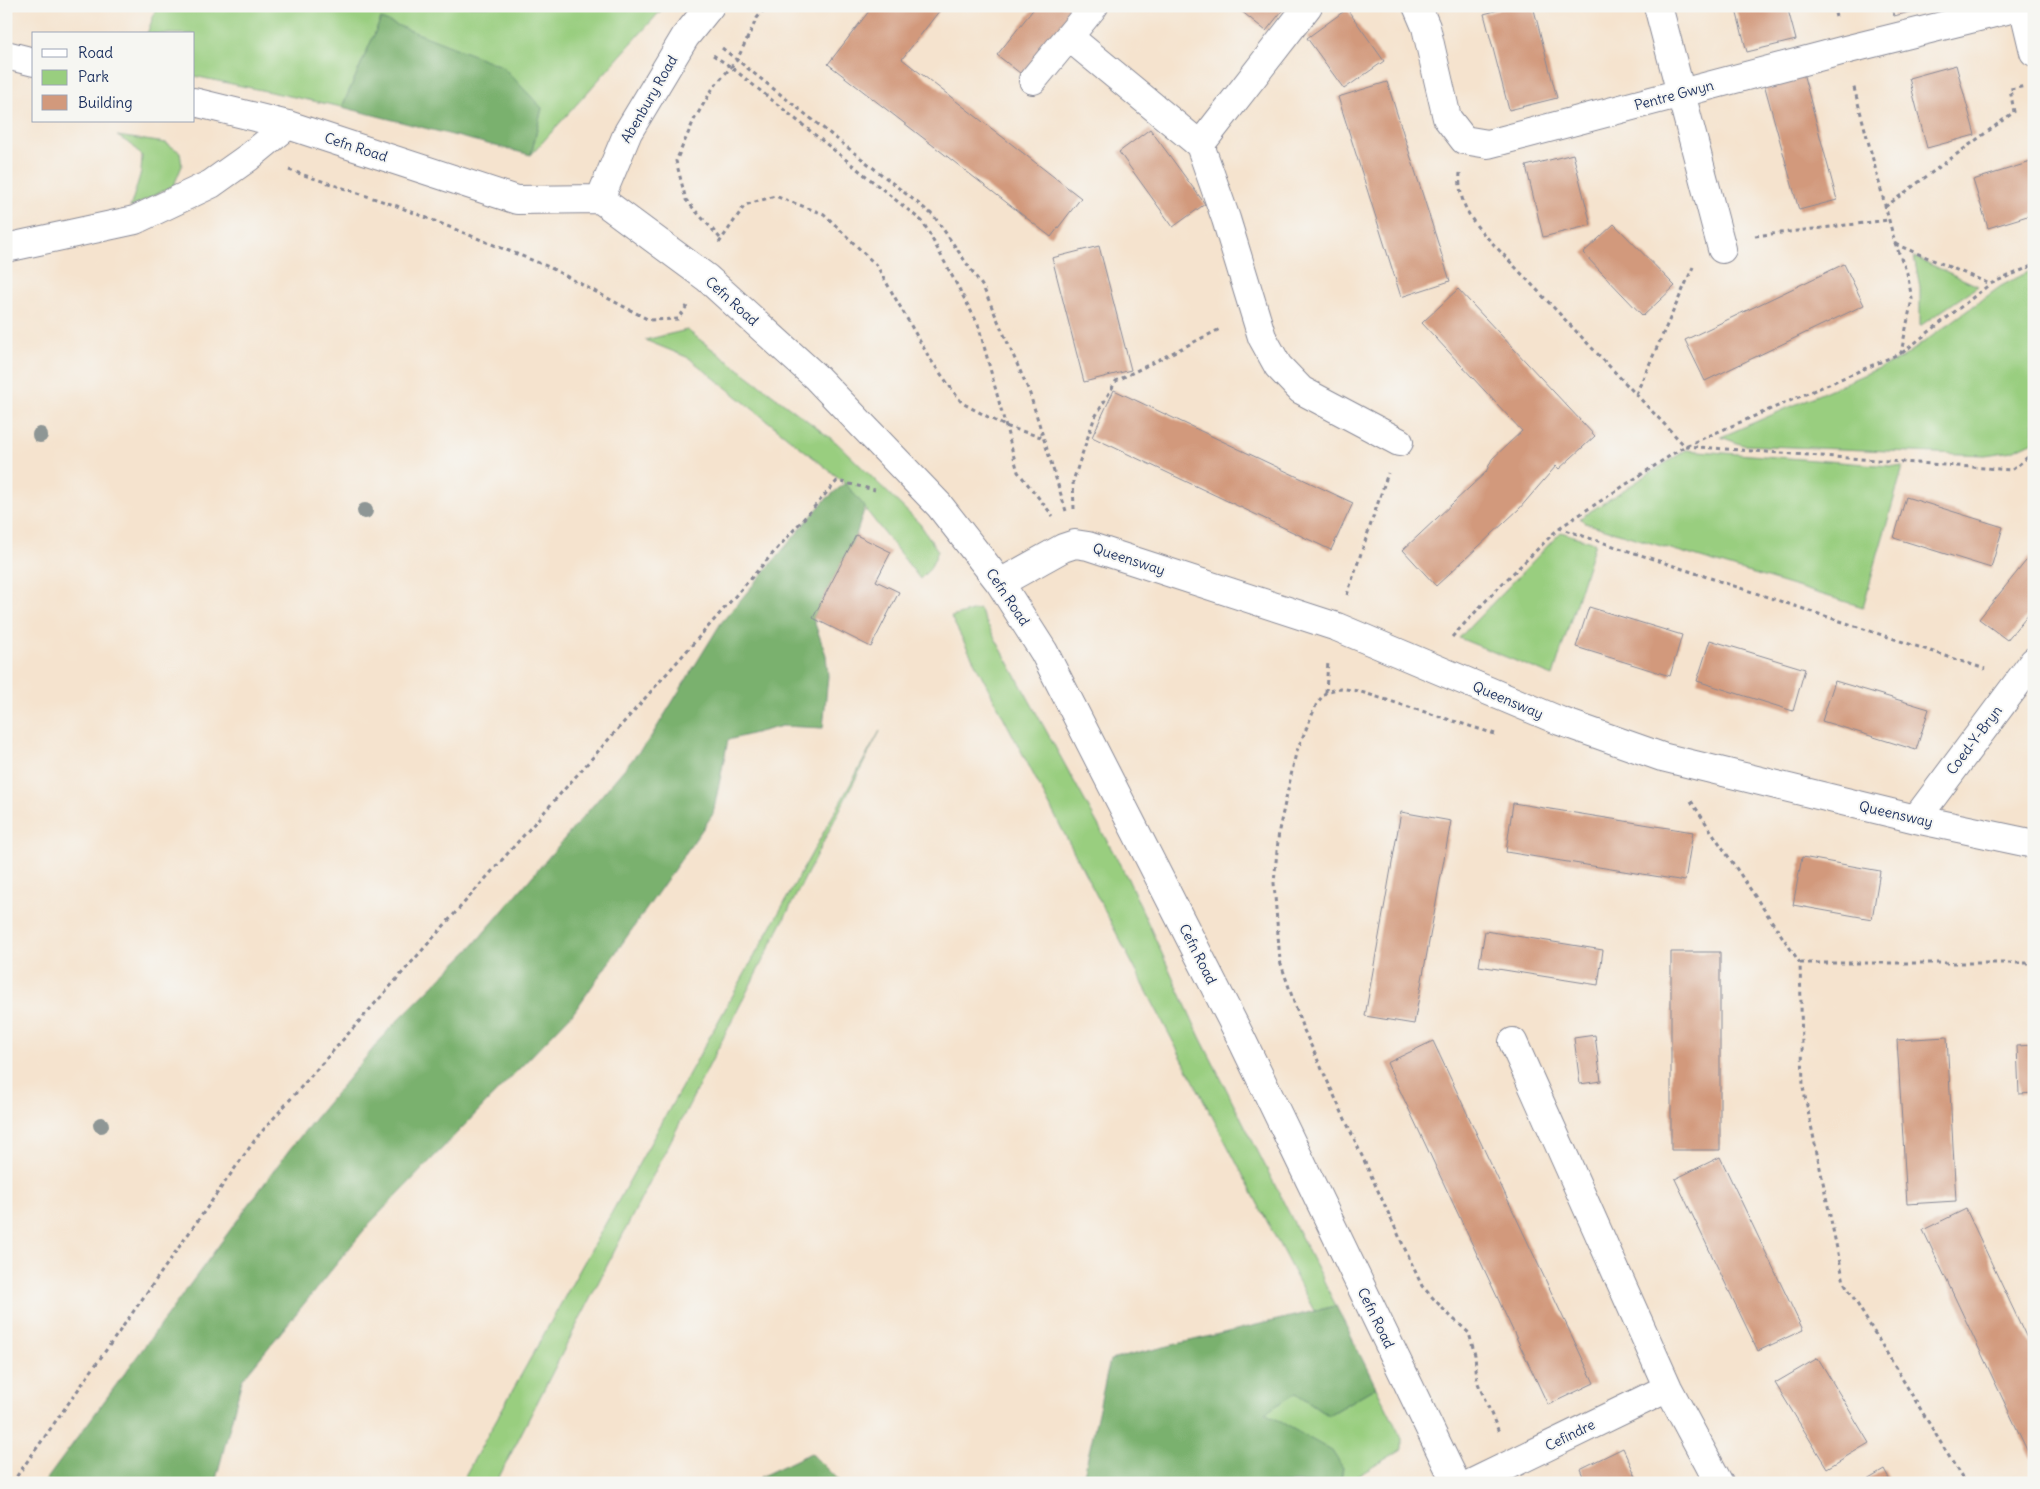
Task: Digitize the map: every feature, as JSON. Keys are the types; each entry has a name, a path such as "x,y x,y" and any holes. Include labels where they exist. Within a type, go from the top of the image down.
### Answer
{"street":[{"name":"Abenbury Road","path":"600,199 628,132 690,32 710,6"},
{"path":"1033,80 1094,6"},
{"path":"1200,145 1308,6"},
{"path":"1417,6 1426,27 1447,118 1464,140"},
{"path":"1658,6 1721,244"},
{"name":"Pentre Gwyn","path":"1464,140 1488,144 1845,50 2023,6 2034,52"},
{"path":"1069,37 1200,145 1226,220 1262,337 1278,366 1301,390 1399,442"},
{"path":"6,55 32,62"},
{"name":"Cefn Road","path":"195,102 288,125 517,200 600,199 707,278 817,378 932,498 1000,583 1044,652 1240,1036 1456,1483"},
{"path":"6,248 135,220 211,184 249,157 288,125"},
{"name":"Queensway","path":"1000,583 1062,548 1075,544 1088,546 1337,626 1426,666 1560,722 1662,757 1916,819 2034,844"},
{"name":"Coed-Y-Bryn","path":"1916,819 2026,671"},
{"path":"1513,1042 1668,1388 1719,1483"},
{"name":"Cefindre","path":"1472,1483 1668,1388"}],"path":[{"path":"720,238 686,200 676,161 694,120 713,88 737,60 757,18 766,6"},
{"path":"1833,6 1894,243 1907,273 1912,299 1902,353"},
{"path":"690,32 737,60 934,216 983,287 1029,391 1075,544"},
{"path":"690,32 730,67 923,222 978,324 1018,472 1075,544"},
{"path":"1885,207 2014,112 2010,89 2034,84"},
{"path":"1464,140 1460,178 1461,198 1468,215 1480,230 1685,446 2012,470 2034,452"},
{"path":"249,157 397,206 549,267 649,320 678,319 707,278 720,238 745,206 775,196 824,214 877,266 930,359 962,403 1005,426 1044,438"},
{"path":"1636,394 1695,262 1721,244 1888,220"},
{"path":"1894,243 1990,284"},
{"path":"1426,666 1496,590 1559,528 1685,446 1902,353 1990,284 2034,265"},
{"path":"1075,544 1073,481 1094,419 1116,381 1254,311"},
{"path":"1337,626 1399,442"},
{"path":"12,1483 256,1137 276,1114 837,481 883,492"},
{"path":"1559,528 2026,671"},
{"path":"1499,735 1358,691 1340,688 1326,692 1317,703 1296,752 1279,830 1274,883 1280,961 1302,1026 1422,1286 1469,1333 1475,1354 1477,1381 1484,1401 1514,1463"},
{"path":"1662,757 1800,963 1803,1087 1844,1282 1965,1483"},
{"path":"1800,963 2034,963"}],"green space":[{"path":"157,6 665,6 531,155 542,108 381,19 342,107 195,76 195,32 148,32"},
{"path":"381,19 502,66 542,108 531,155 342,107"},
{"path":"117,136 166,143 180,152 182,166 174,185 130,208 141,172 142,156 132,145"},
{"path":"1914,257 1978,286 1920,326 1920,287"},
{"path":"2034,269 2034,441 2012,451 1985,455 1743,445 1721,437 1902,358 2001,286"},
{"path":"687,330 837,443 920,524 938,551 930,569 920,579 845,483 689,358 645,340"},
{"path":"1686,450 1903,467 1863,607 1585,523 1580,518"},
{"path":"845,483 865,507 856,535 813,618 826,655 828,676 823,728 782,726 728,740 713,814 574,1012 369,1224 242,1380 215,1483 44,1483 289,1150 391,1027 469,950 649,740 721,623 824,501"},
{"path":"1561,532 1595,543 1553,676 1459,638"},
{"path":"979,609 1128,879 1200,1037 1336,1306 1314,1311 951,617"},
{"path":"880,731 496,1483 461,1483"},
{"path":"1336,1306 1376,1387 1328,1415 1296,1393 1265,1413 1332,1451 1343,1468 1340,1483 1082,1483 1110,1360"},
{"path":"1376,1387 1402,1439 1402,1449 1346,1483 1340,1483 1343,1468 1264,1413 1296,1393 1328,1415"},
{"path":"811,1453 841,1483 757,1483 760,1477"}],"building":[{"path":"873,6 943,6 902,59 1081,198 1051,237 828,64"},
{"path":"1036,6 1082,6 1025,77 997,55"},
{"path":"1235,6 1286,6 1266,31"},
{"path":"1513,6 1533,6 1557,98 1509,110 1484,14"},
{"path":"1735,6 1787,6 1796,40 1747,52"},
{"path":"1891,6 1929,6 1929,7 1894,16"},
{"path":"1347,9 1384,61 1344,89 1307,38"},
{"path":"1956,65 1975,135 1927,148 1909,78"},
{"path":"1802,69 1837,200 1799,210 1763,80"},
{"path":"1387,82 1450,281 1401,297 1338,97"},
{"path":"1150,129 1205,204 1173,227 1119,152"},
{"path":"1573,154 1591,225 1543,237 1526,166"},
{"path":"2034,161 2034,214 1988,228 1973,180"},
{"path":"1614,224 1675,286 1643,316 1583,253"},
{"path":"1099,246 1131,370 1084,382 1052,258"},
{"path":"1844,264 1864,305 1705,381 1685,340"},
{"path":"1458,289 1595,436 1559,469 1556,466 1519,509 1436,586 1403,550 1486,472 1492,459 1522,431 1422,323"},
{"path":"1114,390 1353,503 1331,550 1092,437"},
{"path":"1906,497 2003,527 1991,568 1894,538"},
{"path":"856,535 891,552 876,581 899,592 871,647 813,618"},
{"path":"2034,551 2034,607 2007,640 1979,619"},
{"path":"1589,607 1682,635 1670,676 1576,647"},
{"path":"1710,640 1805,669 1793,711 1697,681"},
{"path":"1835,681 1929,709 1916,750 1822,721"},
{"path":"1513,803 1693,832 1685,881 1506,852"},
{"path":"1401,812 1451,821 1414,1024 1365,1016"},
{"path":"1802,857 1880,871 1872,919 1793,905"},
{"path":"1485,931 1603,950 1598,985 1479,966"},
{"path":"1671,952 1720,952 1720,1150 1671,1150"},
{"path":"1595,1035 1601,1081 1580,1084 1574,1038"},
{"path":"1947,1037 1956,1201 1907,1204 1897,1040"},
{"path":"1433,1041 1594,1383 1548,1405 1387,1063"},
{"path":"2034,1045 2034,1093 2019,1094 2017,1046"},
{"path":"1720,1157 1803,1330 1758,1351 1675,1179"},
{"path":"1966,1209 2034,1353 2034,1465 1923,1230"},
{"path":"1818,1358 1869,1443 1827,1468 1775,1383"},
{"path":"1623,1448 1639,1483 1586,1483 1580,1469"},
{"path":"1884,1470 1891,1483 1862,1483"}]}
